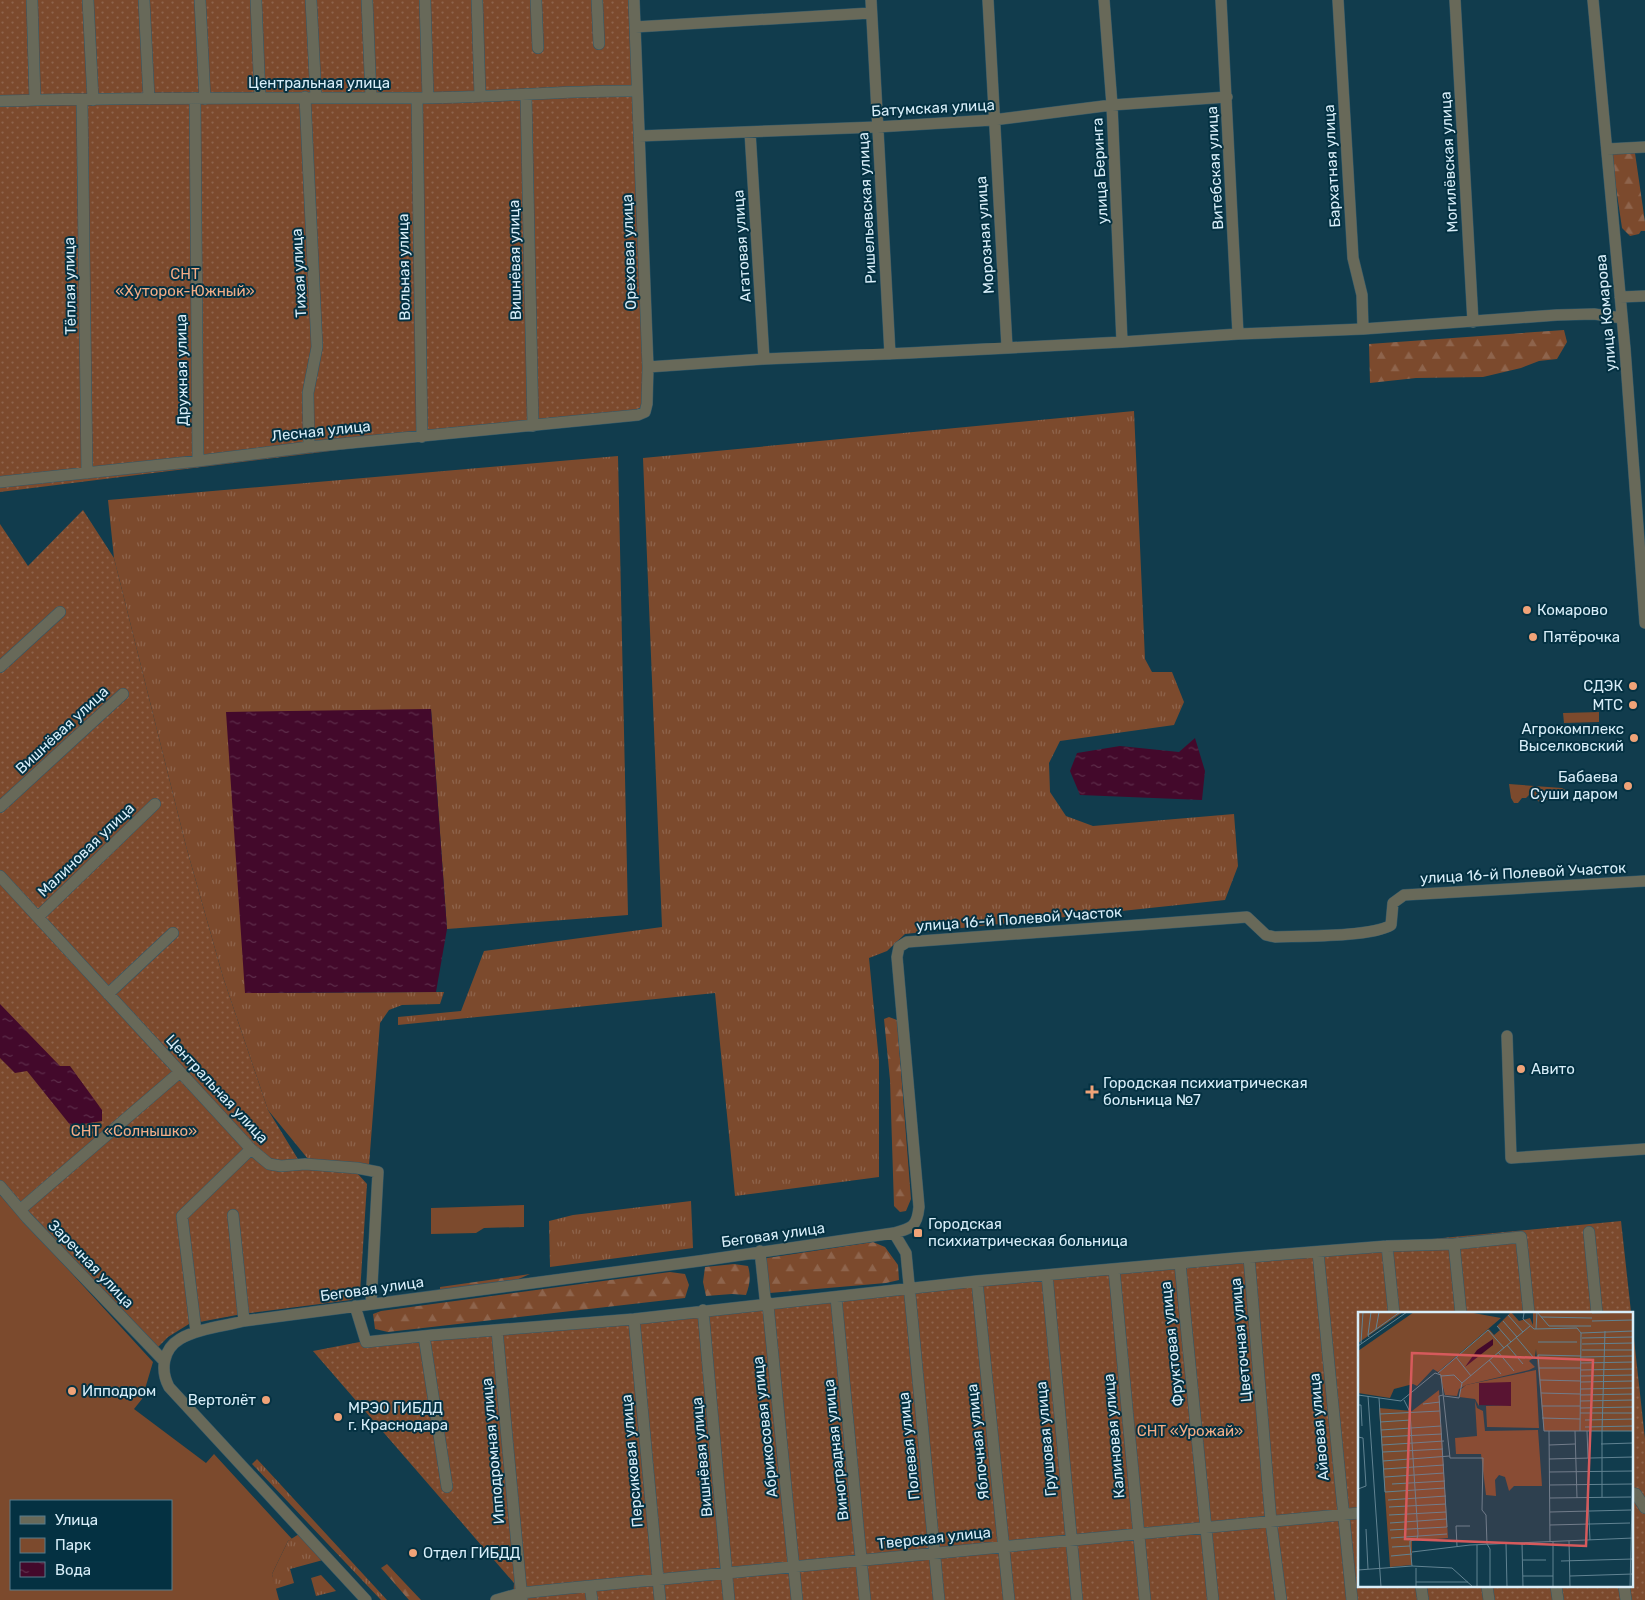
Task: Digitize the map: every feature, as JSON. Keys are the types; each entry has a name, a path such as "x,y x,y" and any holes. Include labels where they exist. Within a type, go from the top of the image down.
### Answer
{"street":[{"path":"32,0 36,100"},
{"path":"88,0 88,100"},
{"path":"144,0 149,98"},
{"name":"Дружная улица","path":"198,461 200,0"},
{"path":"256,0 260,97"},
{"name":"Тихая улица","path":"308,447 308,392 317,347 310,97 311,0"},
{"path":"367,0 371,97"},
{"name":"Вольная улица","path":"422,436 422,98 424,0"},
{"path":"478,0 480,95"},
{"path":"536,0 538,48"},
{"path":"597,0 599,44"},
{"name":"Ореховая улица","path":"634,0 648,366 645,412"},
{"name":"Ришельевская улица","path":"871,0 890,354"},
{"name":"Морозная улица","path":"988,0 993,120 1007,347"},
{"name":"улица Беринга","path":"1104,0 1112,105 1122,342"},
{"name":"Витебская улица","path":"1221,0 1238,334"},
{"name":"Бархатная улица","path":"1338,0 1353,258 1362,295 1363,329"},
{"name":"Могилёвская улица","path":"1455,0 1473,322"},
{"name":"улица Комарова","path":"1593,0 1643,563 1645,623"},
{"path":"635,27 871,13"},
{"name":"Центральная улица","path":"0,102 149,98 422,98 601,90 637,91"},
{"name":"Вишнёвая улица","path":"526,94 533,426"},
{"name":"Батумская улица","path":"639,136 877,127 993,120 1112,105 1227,97"},
{"name":"Тёплая улица","path":"87,473 88,100"},
{"name":"Агатовая улица","path":"750,132 764,359"},
{"path":"1607,149 1645,148"},
{"path":"1620,297 1645,296"},
{"path":"648,366 1363,329 1594,314 1622,318"},
{"name":"Лесная улица","path":"0,482 308,447 638,415 645,412"},
{"path":"0,667 60,612"},
{"name":"Вишнёвая улица","path":"0,807 123,694"},
{"name":"Малиновая улица","path":"38,917 155,804"},
{"name":"Центральная улица","path":"0,876 251,1149 269,1164 281,1166 306,1164 357,1168 378,1172 371,1304"},
{"name":"улица 16-й Полевой Участок","path":"911,1228 918,1219 919,1207 897,957 900,947 907,942 1243,918 1247,918 1266,935 1275,937 1362,933 1385,929 1391,925 1393,903 1400,897 1645,881"},
{"path":"108,994 173,933"},
{"path":"1507,1036 1511,1158 1645,1149"},
{"path":"21,1209 180,1072"},
{"path":"196,1332 182,1216 251,1149"},
{"name":"Заречная улица","path":"0,1186 27,1218 163,1360"},
{"path":"233,1215 244,1321"},
{"name":"Беговая улица","path":"163,1360 171,1347 179,1339 196,1332 244,1321 698,1261 894,1233 911,1228"},
{"path":"1589,1232 1597,1312"},
{"name":"Полевая улица","path":"894,1233 906,1253 939,1600"},
{"path":"355,1306 366,1342 634,1319 977,1281 1249,1257 1388,1246 1454,1244 1521,1237 1529,1312"},
{"path":"1454,1244 1461,1312"},
{"path":"1388,1246 1394,1312"},
{"name":"Абрикосовая улица","path":"760,1252 765,1298 768,1305 797,1600"},
{"name":"Айвовая улица","path":"1318,1252 1352,1600"},
{"name":"Цветочная улица","path":"1249,1257 1271,1522 1280,1600"},
{"name":"Фруктовая улица","path":"1180,1263 1213,1600"},
{"name":"Калиновая улица","path":"1114,1269 1145,1600"},
{"name":"Грушовая улица","path":"1047,1275 1077,1600"},
{"name":"Яблочная улица","path":"977,1281 1009,1600"},
{"name":"Виноградная улица","path":"836,1296 865,1600"},
{"name":"Вишнёвая улица","path":"704,1310 730,1600"},
{"name":"Персиковая улица","path":"634,1319 660,1600"},
{"name":"Ипподромная улица","path":"497,1330 518,1596"},
{"path":"424,1336 447,1487"},
{"path":"163,1360 164,1379 169,1386 366,1600"},
{"path":"1632,1494 1636,1494 1645,1508"},
{"name":"Тверская улица","path":"496,1600 590,1586 1358,1513"},
{"path":"590,1586 592,1600"}],"green space":[{"name":"СНТ «Хуторок-Южный»","path":"0,0 634,0 644,412 0,492"},
{"path":"1635,153 1645,222 1645,231 1630,236 1622,228 1611,154"},
{"path":"1564,330 1567,342 1557,359 1539,361 1521,368 1483,377 1416,378 1370,383 1369,344"},
{"path":"1134,411 1145,659 1152,672 1172,672 1184,702 1174,725 1060,741 1049,763 1050,792 1066,816 1093,826 1234,814 1238,866 1225,900 905,934 887,951 869,958 879,1061 879,1177 735,1196 715,993 398,1025 398,1017 461,1011 484,951 662,927 643,458"},
{"path":"618,456 628,915 447,929 431,709 245,993 444,992 440,1004 402,1005 389,1010 380,1023 369,1165 308,1159 268,1110 223,977 186,846 114,558 108,500"},
{"name":"СНТ «Солнышко»","path":"83,510 114,558 186,846 223,977 268,1110 304,1169 357,1173 367,1184 360,1293 351,1300 242,1314 189,1324 168,1337 155,1350 0,1184 0,524 28,566"},
{"path":"1599,712 1599,722 1564,723 1563,713"},
{"path":"1509,784 1562,788 1567,791 1566,798 1558,798 1555,795 1541,803 1529,795 1526,798 1522,798 1518,803 1514,803 1511,798"},
{"path":"889,1017 897,1020 911,1199 906,1211 900,1212 894,1206 890,1080 884,1019"},
{"name":"Ипподром","path":"0,1195 153,1362 142,1399 134,1409 206,1463 214,1454 292,1539 288,1541 272,1574 279,1600 0,1600"},
{"path":"691,1201 693,1248 550,1267 549,1221 573,1215"},
{"path":"524,1205 524,1227 484,1228 476,1233 431,1234 431,1208"},
{"name":"СНТ «Урожай»","path":"1621,1221 1631,1312 1358,1312 1358,1588 1632,1588 1632,1321 1645,1439 1645,1600 513,1600 514,1583 313,1351 365,1341"},
{"path":"873,1242 885,1247 898,1265 899,1280 886,1283 770,1293 766,1275 767,1258"},
{"path":"734,1264 748,1266 750,1280 746,1295 706,1296 703,1282 705,1267"},
{"path":"670,1272 685,1274 689,1285 685,1298 388,1332 375,1329 373,1314 381,1311"},
{"path":"530,1274 514,1281 440,1292 440,1287"},
{"path":"257,1459 387,1600 381,1600 252,1464"},
{"path":"299,1534 323,1560 290,1569 294,1583 275,1589 272,1574 288,1541"},
{"path":"387,1564 421,1600 409,1600 381,1568"},
{"path":"321,1575 336,1591 316,1596 311,1578"}],"water":[{"path":"431,709 447,929 436,992 245,993 226,712"},
{"path":"1195,738 1205,771 1202,800 1080,795 1070,771 1077,753 1120,746 1179,752"},
{"path":"0,1004 60,1066 70,1066 102,1110 102,1121 71,1126 27,1071 15,1073 0,1058"}],"place":[{"name":"Комарово","path":"1527,610"},
{"name":"Пятёрочка","path":"1533,637"},
{"name":"СДЭК","path":"1633,686"},
{"name":"МТС","path":"1633,705"},
{"name":"Агрокомплекс Выселковский","path":"1634,738"},
{"name":"Бабаева Суши даром","path":"1628,786"},
{"name":"Авито","path":"1521,1069"},
{"name":"Городская психиатрическая больница №7","path":"1092,1092"},
{"name":"Городская психиатрическая больница","path":"918,1233"},
{"name":"Ипподром","path":"72,1391"},
{"name":"Вертолёт","path":"266,1400"},
{"name":"МРЭО ГИБДД г. Краснодара","path":"338,1417"},
{"name":"Отдел ГИБДД","path":"413,1553"}]}
